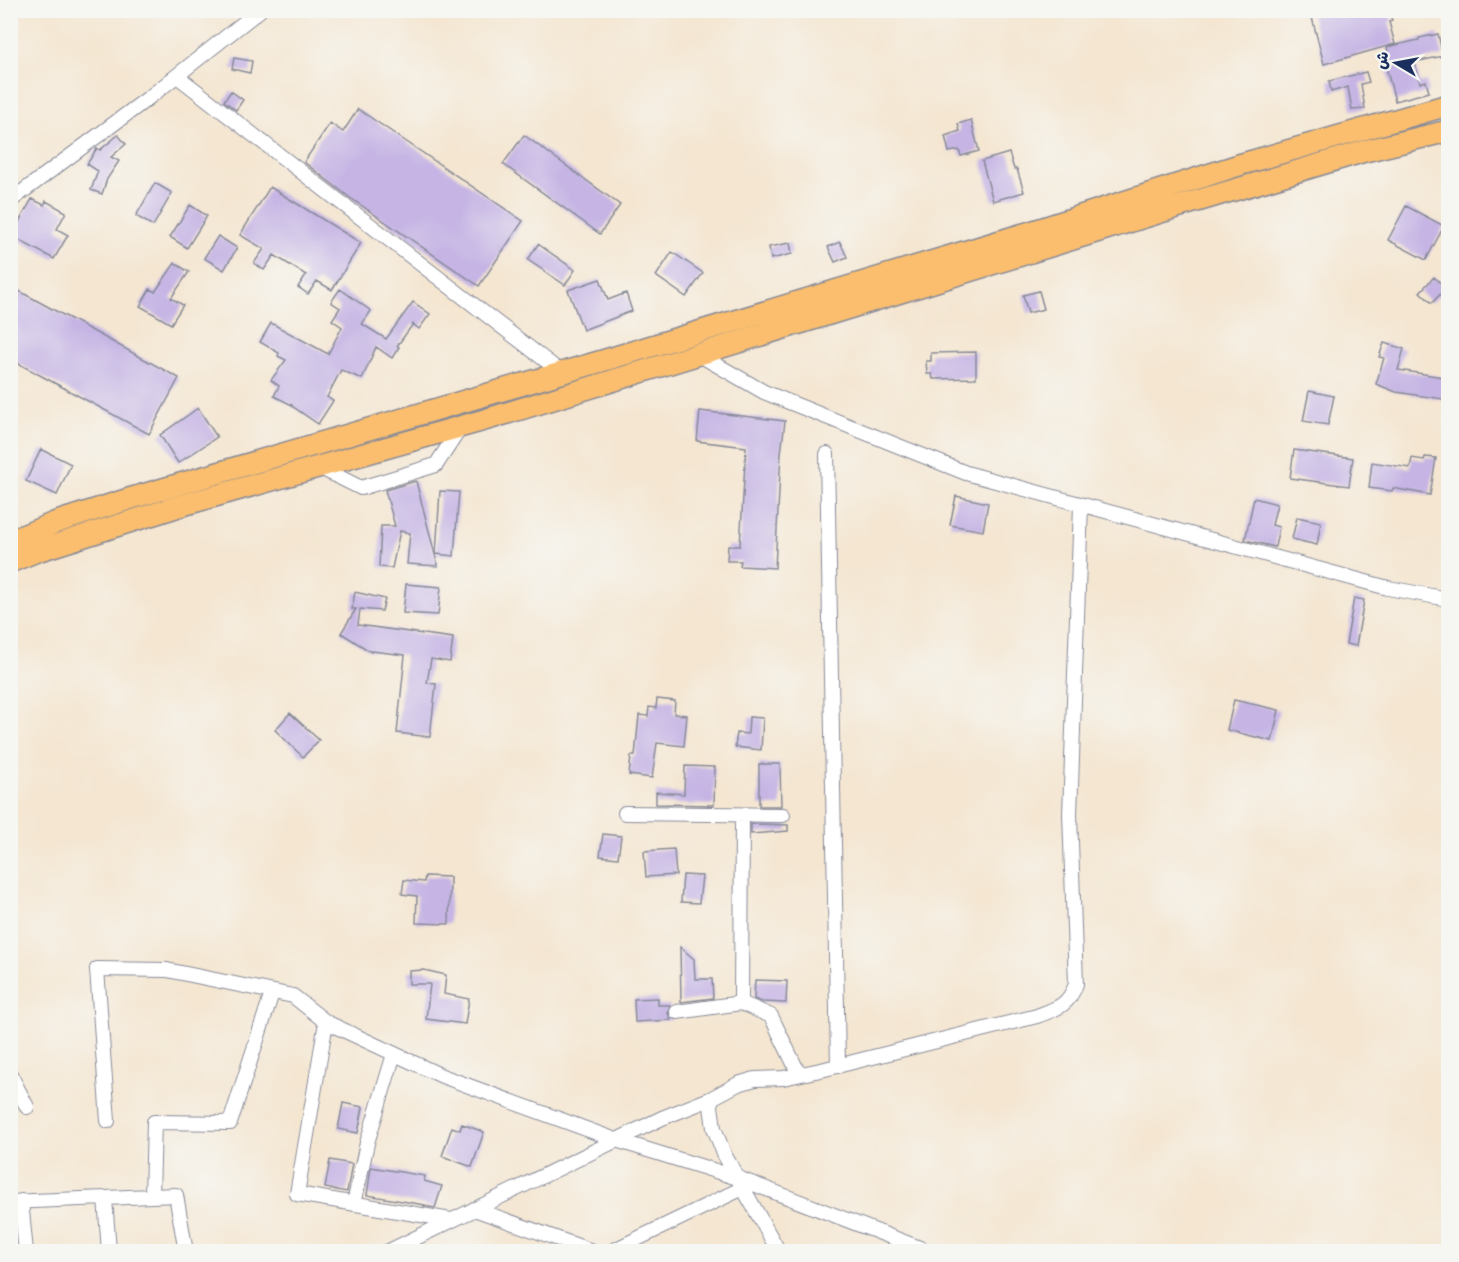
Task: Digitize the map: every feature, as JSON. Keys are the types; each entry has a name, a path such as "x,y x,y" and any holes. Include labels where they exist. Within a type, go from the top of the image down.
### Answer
{"highway":[{"path":"10,541 54,523 132,498 562,373 1037,230 1242,164 1449,105"},
{"path":"10,562 37,551 165,510 461,427 1365,151 1449,131"}],"street":[{"path":"10,201 177,76 260,10"},
{"path":"177,76 562,373"},
{"path":"688,335 697,355 764,392 966,473 1388,588 1449,599"},
{"path":"319,467 361,488 436,465 461,427"},
{"path":"827,454 838,1066"},
{"path":"387,1251 662,1118 710,1099 738,1084 755,1079 783,1078 838,1066 1037,1016 1066,1003 1076,984 1070,814 1081,505"},
{"path":"625,813 783,815"},
{"path":"741,1003 742,815"},
{"path":"108,1121 97,969 167,970 292,996 326,1022 442,1076 930,1251"},
{"path":"152,1196 154,1122 230,1123 272,993"},
{"path":"677,1012 741,1003 771,1016 797,1070"},
{"path":"326,1022 297,1194 451,1220"},
{"path":"354,1204 367,1143 394,1054"},
{"path":"10,1074 27,1107"},
{"path":"710,1099 714,1128 724,1154 779,1251"},
{"path":"610,1251 740,1183"},
{"path":"26,1251 16,1202 176,1195 186,1251"},
{"path":"105,1198 109,1251"},
{"path":"474,1209 595,1251"}],"building":[{"path":"1310,10 1389,10 1392,21 1389,22 1395,44 1324,64"},
{"path":"1438,34 1443,56 1415,62 1420,83 1426,81 1429,92 1395,101 1386,67 1391,66 1387,47"},
{"path":"234,58 252,61 250,73 232,69"},
{"path":"1366,72 1369,82 1361,84 1365,109 1352,110 1348,87 1331,92 1329,81"},
{"path":"231,91 243,100 236,110 224,101"},
{"path":"358,109 523,221 479,286 349,197 304,162 330,123 343,132"},
{"path":"971,120 979,151 961,156 959,150 949,152 945,136 960,131 958,124"},
{"path":"118,135 126,144 111,157 119,161 107,179 102,194 91,190 98,171 87,164 97,148 100,150"},
{"path":"524,135 620,205 600,234 503,164"},
{"path":"1009,153 1024,192 993,201 982,161"},
{"path":"155,183 172,193 153,226 136,216"},
{"path":"270,187 361,243 332,290 317,281 308,294 298,287 306,275 274,255 264,270 254,263 264,249 240,235"},
{"path":"32,199 44,205 46,201 66,212 57,229 68,235 54,259 11,236"},
{"path":"190,205 207,216 187,248 170,237"},
{"path":"1406,206 1444,226 1426,260 1388,240"},
{"path":"218,236 237,248 224,270 204,258"},
{"path":"840,242 847,257 835,262 828,247"},
{"path":"790,243 792,254 771,259 769,247"},
{"path":"538,244 575,270 565,285 528,260"},
{"path":"672,252 703,273 686,297 656,276"},
{"path":"175,263 189,272 171,298 183,305 171,324 140,306 150,289 155,292"},
{"path":"1434,277 1446,288 1432,303 1420,292"},
{"path":"600,279 608,300 626,293 632,311 583,330 568,290"},
{"path":"10,286 179,378 149,434 10,359"},
{"path":"340,289 371,311 362,324 386,339 413,302 430,314 419,329 413,324 397,346 399,347 392,358 376,347 362,379 341,370 327,397 333,401 318,424 292,405 274,396 279,386 271,380 286,360 260,342 271,323 328,354 342,327 332,320 340,308 331,302"},
{"path":"1039,291 1044,309 1028,313 1023,295"},
{"path":"1384,343 1404,349 1398,370 1449,378 1449,400 1396,392 1376,384 1384,358 1379,357"},
{"path":"976,352 976,378 933,379 932,374 927,374 926,361 931,361 931,353"},
{"path":"1309,391 1334,396 1328,425 1303,421"},
{"path":"198,408 217,437 178,463 160,435"},
{"path":"700,411 785,421 781,453 775,568 740,566 741,561 727,561 728,546 740,546 746,447 697,441"},
{"path":"41,449 71,464 57,495 26,481"},
{"path":"1294,450 1353,458 1349,486 1290,478"},
{"path":"1425,457 1436,458 1430,495 1393,488 1392,491 1369,488 1372,462 1410,468 1412,458 1424,460"},
{"path":"416,481 438,566 407,564 410,533 400,531 392,568 379,567 381,526 395,526 385,490"},
{"path":"440,491 459,492 454,556 436,554"},
{"path":"956,496 988,503 983,531 950,525"},
{"path":"1254,498 1277,504 1272,525 1279,527 1275,547 1245,540"},
{"path":"1297,517 1321,522 1317,545 1292,539"},
{"path":"406,584 441,587 438,615 403,613"},
{"path":"355,592 385,599 382,611 360,609 358,625 453,638 450,662 431,659 427,683 436,684 430,737 397,733 405,655 371,652 341,633 356,609 352,609"},
{"path":"1354,598 1364,600 1356,646 1346,644"},
{"path":"657,699 675,701 674,714 687,715 684,746 657,743 652,778 629,775 631,756 635,756 639,715 648,716 649,707 656,708"},
{"path":"1234,700 1279,710 1272,741 1227,730"},
{"path":"290,713 319,740 303,757 275,730"},
{"path":"749,717 763,718 761,750 735,747 737,733 748,734"},
{"path":"759,764 780,764 781,806 759,806"},
{"path":"685,766 715,767 714,805 656,804 656,792 684,794"},
{"path":"751,824 788,825 788,831 751,834"},
{"path":"603,834 621,836 618,858 600,856"},
{"path":"674,849 676,875 646,877 644,851"},
{"path":"683,875 702,876 699,903 681,902"},
{"path":"425,876 450,877 449,924 416,923 417,896 402,894 404,880 424,882"},
{"path":"680,947 694,959 695,979 712,979 713,998 681,1002"},
{"path":"424,970 446,975 444,994 469,999 465,1024 426,1019 430,984 409,984 409,971"},
{"path":"755,980 787,981 786,1003 762,1002 754,999"},
{"path":"658,998 658,1005 670,1005 668,1013 671,1020 635,1022 634,999"},
{"path":"343,1103 363,1107 358,1133 338,1129"},
{"path":"462,1124 484,1132 472,1167 442,1156 452,1127 460,1130"},
{"path":"330,1160 352,1164 347,1192 325,1188"},
{"path":"371,1167 425,1176 424,1181 442,1186 435,1208 367,1195"}]}
